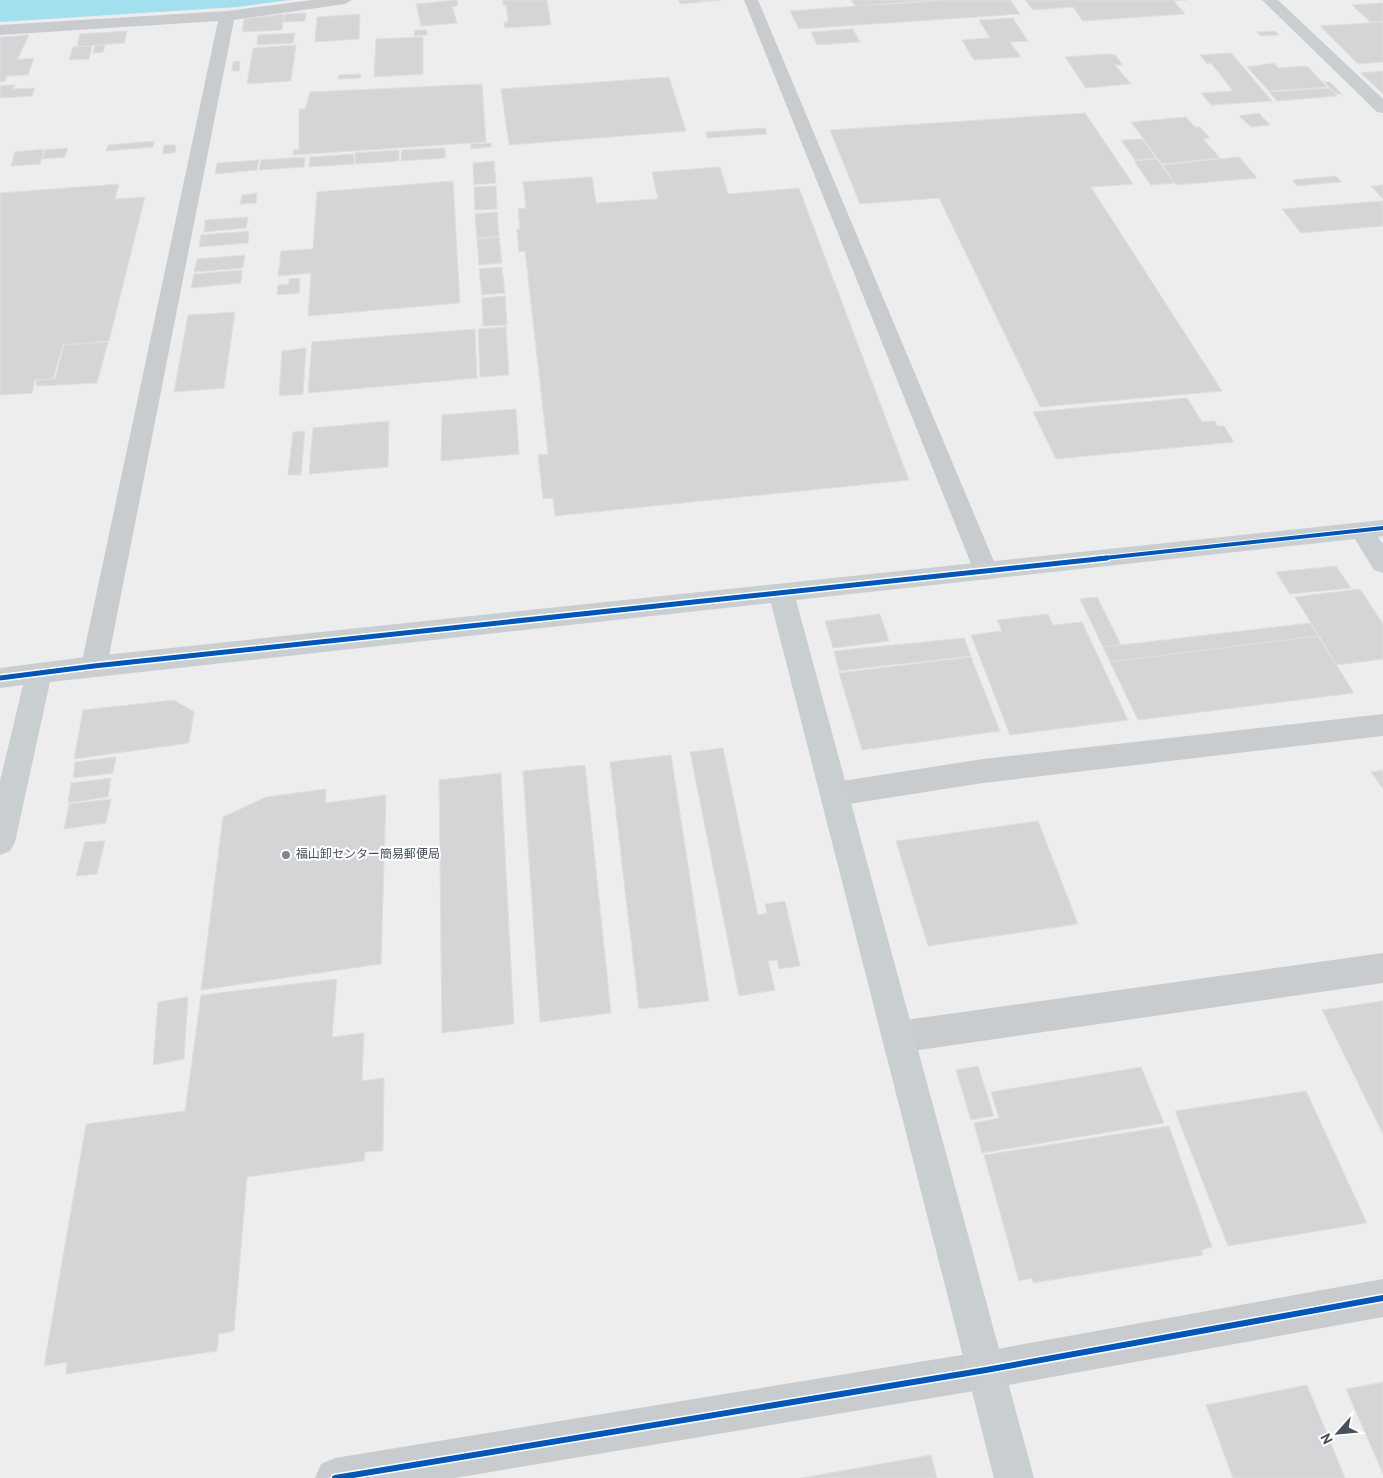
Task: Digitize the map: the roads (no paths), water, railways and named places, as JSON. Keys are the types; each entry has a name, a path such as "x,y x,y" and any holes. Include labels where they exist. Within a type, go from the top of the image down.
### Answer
{"street":[{"path":"0,30 227,16 344,0"},
{"path":"751,0 986,571"},
{"path":"1269,0 1383,108"},
{"path":"94,666 227,16"},
{"path":"0,678 94,666 1372,530 1383,564"},
{"path":"781,592 836,794 1014,1478"},
{"path":"0,842 39,673"},
{"path":"836,794 983,771 1383,725"},
{"path":"898,1037 1383,968"},
{"path":"335,1478 986,1370 1383,1298"}],"water":[{"path":"0,0 290,0 237,7 0,22"}],"place":[{"name":"福山卸センター簡易郵便局","path":"286,855"}]}
